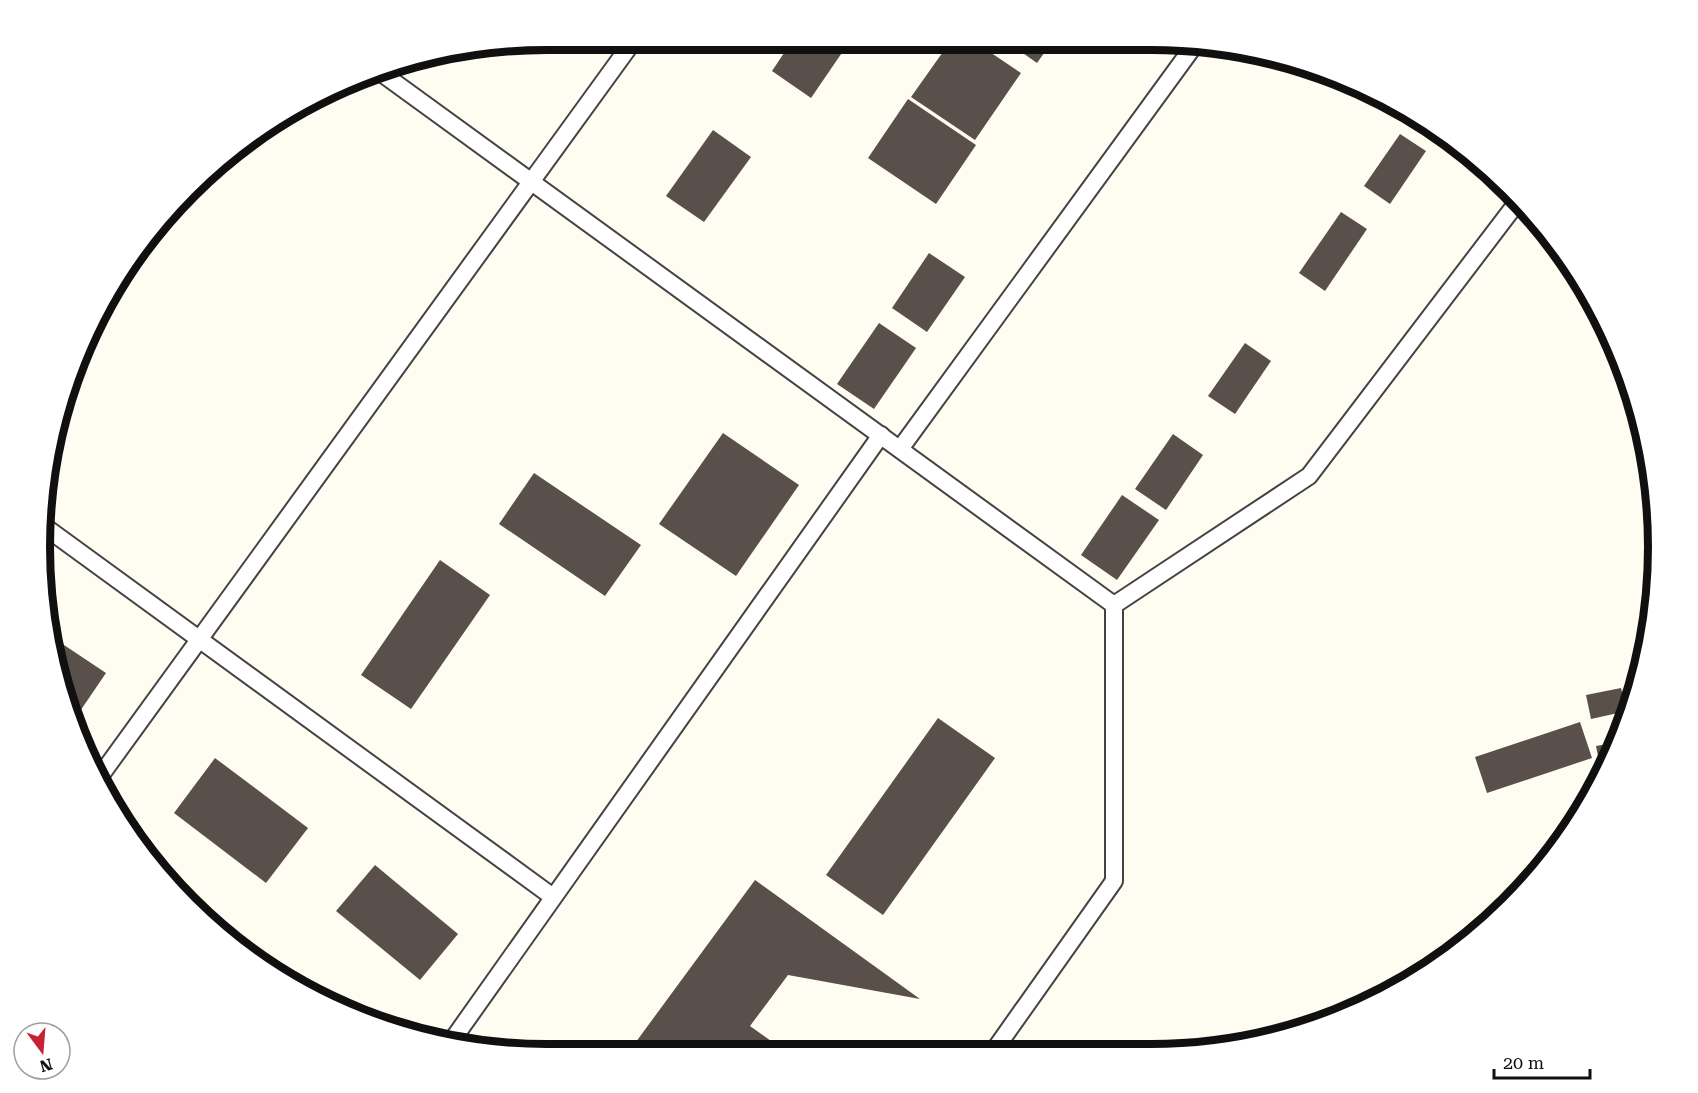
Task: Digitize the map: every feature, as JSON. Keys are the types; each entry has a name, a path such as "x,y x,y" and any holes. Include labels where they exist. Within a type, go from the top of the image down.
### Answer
{"lane":[{"path":"104,771 627,50"},
{"path":"900,448 1190,52"},
{"path":"386,76 1114,605"},
{"path":"1114,605 1310,476 1514,207"},
{"path":"456,1035 881,435"},
{"path":"50,531 553,897"},
{"path":"999,1044 1113,881 1114,605"}],"building":[{"path":"786,50 844,50 811,98 772,71"},
{"path":"944,50 987,50 1021,73 975,140 911,97"},
{"path":"1018,50 1046,50 1037,63"},
{"path":"908,99 976,145 936,204 868,158"},
{"path":"713,130 751,157 704,222 666,196"},
{"path":"1400,134 1426,151 1390,204 1364,186"},
{"path":"1341,212 1367,229 1325,291 1299,273"},
{"path":"929,253 965,277 927,332 892,308"},
{"path":"879,323 916,348 874,409 837,384"},
{"path":"1245,343 1271,361 1235,414 1208,396"},
{"path":"723,433 799,485 736,576 659,524"},
{"path":"1173,434 1203,455 1166,510 1135,489"},
{"path":"534,473 641,545 605,596 499,524"},
{"path":"1122,495 1159,520 1117,580 1081,555"},
{"path":"440,560 490,595 411,709 361,675"},
{"path":"59,642 106,673 79,713 66,675"},
{"path":"1621,688 1624,700 1620,713 1591,719 1586,695"},
{"path":"938,718 995,758 883,915 826,875"},
{"path":"1580,722 1592,758 1487,793 1475,757"},
{"path":"1608,744 1599,762 1596,746"},
{"path":"215,758 308,828 266,883 174,813"},
{"path":"375,865 458,934 420,980 336,911"},
{"path":"755,880 920,999 788,975 750,1026 775,1044 634,1044"}]}
